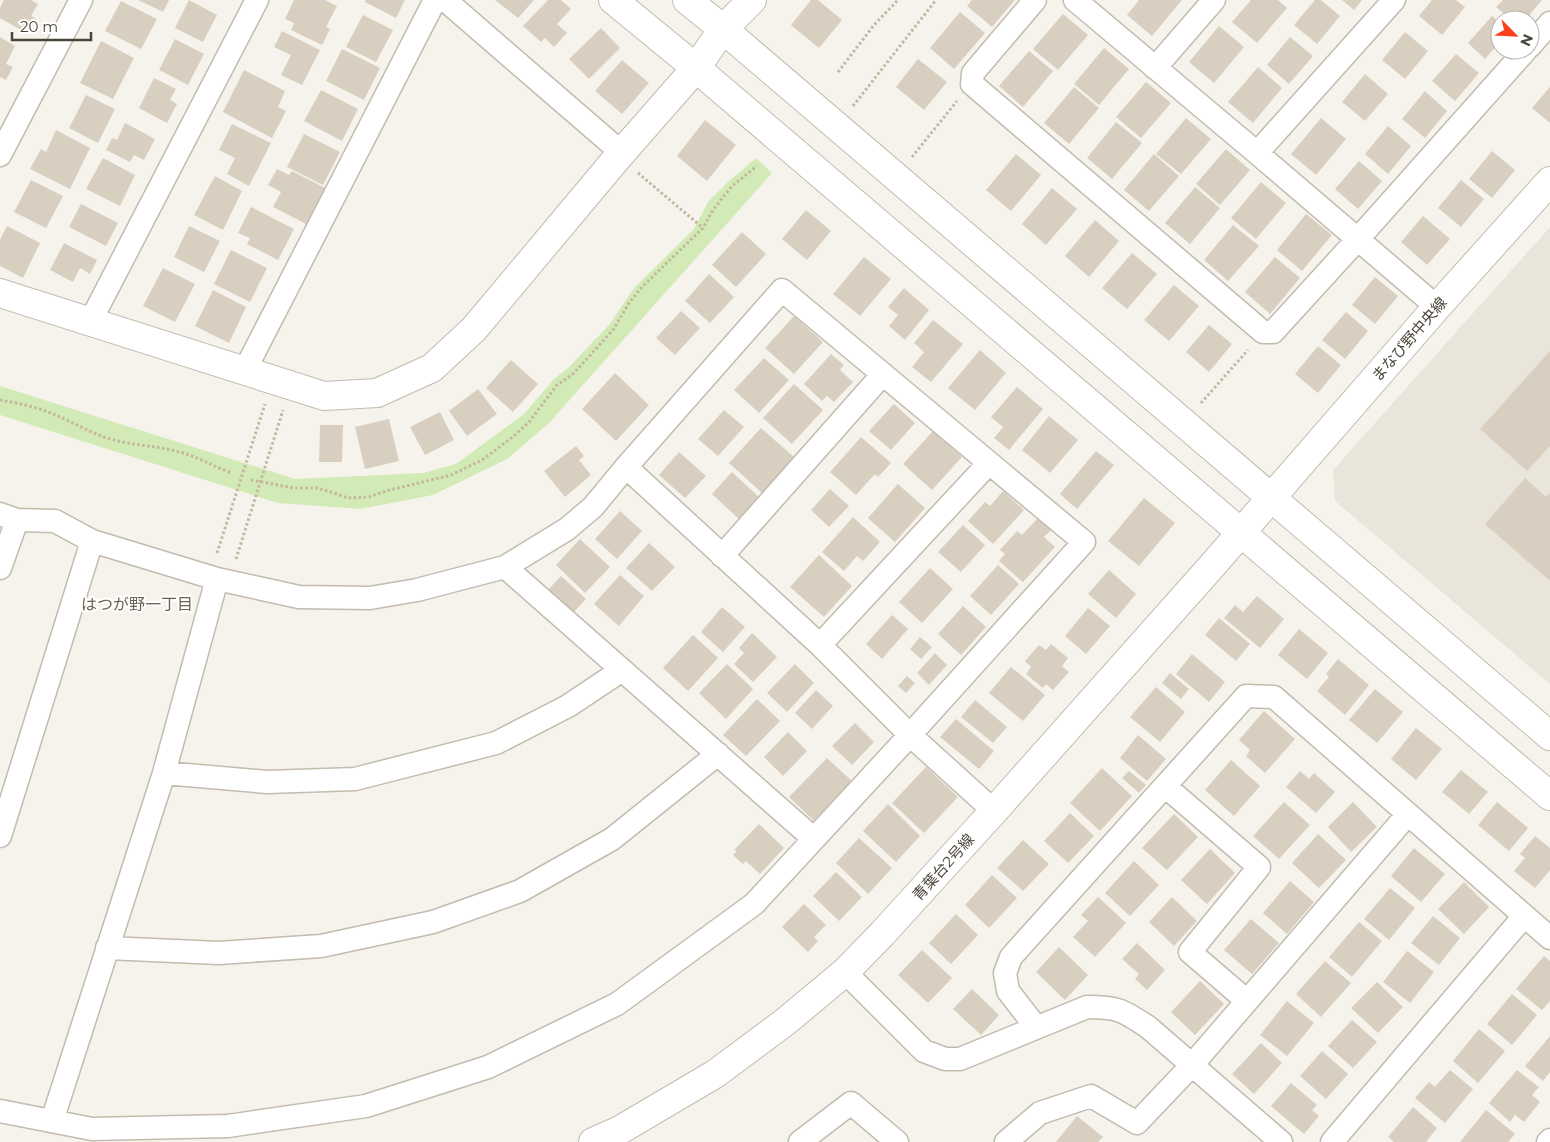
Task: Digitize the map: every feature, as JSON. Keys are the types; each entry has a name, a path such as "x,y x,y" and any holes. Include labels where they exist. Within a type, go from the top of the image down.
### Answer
{"street":[{"path":"0,155 81,0"},
{"path":"90,322 256,0"},
{"path":"245,370 436,0"},
{"path":"445,0 628,161"},
{"path":"613,0 696,68 1550,796"},
{"path":"687,0 724,29 1550,736"},
{"path":"628,161 724,29 752,0"},
{"path":"1035,0 973,73 972,84 1263,332 1273,332 1517,60"},
{"path":"1075,0 1437,307"},
{"path":"1155,68 1214,0"},
{"path":"1257,153 1394,0"},
{"path":"1540,34 1550,23"},
{"path":"0,293 245,370 282,395 324,396 377,393 432,368 474,329 618,157 628,161"},
{"name":"まなび野中央線","path":"1241,533 1437,307 1550,181"},
{"path":"0,568 8,517 55,521 92,541 217,579 299,597 370,598 417,590 505,567 567,529 593,507 782,290 1084,542 754,904 617,1004 488,1067 366,1106 228,1126 92,1129 0,1111"},
{"path":"722,556 884,374"},
{"path":"820,646 989,463"},
{"path":"626,467 820,646 910,735 994,811"},
{"name":"青葉台2号線","path":"594,1142 623,1136 715,1074 785,1022 845,972 994,811 1241,533"},
{"path":"0,836 92,541"},
{"path":"505,567 814,840"},
{"path":"52,1121 164,773 217,579"},
{"path":"164,773 266,782 355,779 496,743 568,706 622,670"},
{"path":"1036,1027 1008,991 1005,973 1011,957 1246,696 1274,696 1550,938"},
{"path":"107,948 219,953 320,946 433,922 520,891 612,839 718,754"},
{"path":"1165,786 1258,867 1190,952 1247,1001"},
{"path":"1006,1142 1040,1113 1091,1096 1137,1123 1192,1065 1408,814"},
{"path":"1332,1142 1524,916"},
{"path":"845,972 924,1051 944,1058 960,1059 1087,1007 1109,1007 1123,1011 1148,1027 1280,1142"},
{"path":"800,1142 851,1104 897,1142"}],"path":[{"path":"838,72 874,25 898,0"},
{"path":"851,108 936,0"},
{"path":"912,158 972,84"},
{"path":"628,161 703,228"},
{"path":"251,480 294,488 317,488 348,498 369,497 451,475 482,460 529,422 558,385 573,374 613,330 629,303 643,286 703,228 712,210 732,186 757,166"},
{"path":"1200,404 1263,332"},
{"path":"234,564 260,482 282,395"},
{"path":"217,579 223,561 215,559 262,411 266,402 273,404 282,395"},
{"path":"0,400 49,412 106,438 131,444 156,446 183,453 207,461 232,473"}],"shaded area":[{"path":"1550,227 1550,684 1335,501 1333,470"}],"green space":[{"path":"756,158 772,173 549,423 507,459 433,495 360,509 278,503 0,415 0,386 295,479 423,473 456,464 524,414 554,379 569,367 609,325 634,288 694,229 708,202"}],"building":[{"path":"4,0 31,0 38,4 31,16 36,19 28,34 0,18 0,8"},
{"path":"138,0 169,0 163,12"},
{"path":"189,0 217,15 203,42 175,28"},
{"path":"294,0 325,0 337,6 326,27 330,29 322,45 291,30 294,23 285,19"},
{"path":"366,0 405,0 396,18 365,2"},
{"path":"495,0 534,0 518,18"},
{"path":"548,0 561,0 571,9 557,24 567,33 554,47 545,38 541,42 523,26"},
{"path":"811,0 818,0 842,20 819,48 791,25"},
{"path":"972,0 1015,0 992,27 967,6"},
{"path":"1139,0 1182,0 1152,36 1127,15"},
{"path":"1251,0 1278,0 1287,8 1257,43 1232,22"},
{"path":"1315,0 1321,0 1340,16 1317,44 1294,25"},
{"path":"1342,0 1362,0 1354,10"},
{"path":"1432,0 1456,0 1465,7 1442,35 1419,16"},
{"path":"1503,0 1542,0 1534,10 1499,10 1496,7"},
{"path":"121,1 157,19 141,49 105,31"},
{"path":"960,12 985,33 954,69 930,48"},
{"path":"1063,14 1088,35 1058,70 1033,49"},
{"path":"363,15 393,30 376,62 346,47"},
{"path":"1490,18 1490,53 1485,59 1468,43"},
{"path":"1219,26 1244,47 1214,83 1189,62"},
{"path":"601,28 620,48 589,79 569,59"},
{"path":"282,31 320,50 302,85 281,75 291,55 274,47"},
{"path":"1405,32 1428,51 1405,79 1382,60"},
{"path":"0,37 15,46 6,64 13,67 6,80 0,77"},
{"path":"1290,37 1313,56 1289,84 1267,65"},
{"path":"175,39 204,54 188,85 159,70"},
{"path":"101,41 134,58 113,99 80,83"},
{"path":"1104,48 1129,69 1099,105 1074,84"},
{"path":"342,49 380,68 364,100 326,81"},
{"path":"1029,51 1053,71 1023,107 999,86"},
{"path":"1456,54 1479,73 1455,101 1432,81"},
{"path":"918,59 947,82 924,110 896,87"},
{"path":"622,60 649,83 622,114 595,91"},
{"path":"1258,67 1282,88 1253,123 1228,102"},
{"path":"244,70 285,91 278,107 286,111 272,138 223,112"},
{"path":"1365,74 1388,94 1365,121 1342,102"},
{"path":"154,78 176,89 170,100 177,104 167,123 139,108"},
{"path":"1146,82 1171,103 1141,138 1116,117"},
{"path":"1074,87 1099,108 1069,144 1044,123"},
{"path":"1550,87 1550,123 1532,108"},
{"path":"321,90 358,109 342,141 304,121"},
{"path":"1425,91 1447,111 1425,138 1402,119"},
{"path":"86,95 115,109 98,143 69,128"},
{"path":"1186,118 1211,139 1181,174 1156,154"},
{"path":"1321,118 1346,139 1316,175 1291,154"},
{"path":"705,120 736,145 707,181 677,156"},
{"path":"1116,122 1142,143 1112,179 1087,158"},
{"path":"125,123 155,139 144,160 134,155 130,162 106,150 112,138 117,140"},
{"path":"232,124 271,143 249,186 227,174 235,158 219,150"},
{"path":"1388,126 1411,146 1388,174 1365,154"},
{"path":"56,130 90,148 70,189 30,169 41,149 46,152"},
{"path":"304,134 340,152 323,185 287,167"},
{"path":"1226,149 1250,170 1220,205 1196,184"},
{"path":"1492,151 1515,170 1492,198 1469,179"},
{"path":"1016,154 1041,175 1011,211 986,190"},
{"path":"1154,154 1179,176 1149,211 1124,190"},
{"path":"103,158 135,175 120,206 86,189"},
{"path":"1359,161 1382,181 1358,209 1335,189"},
{"path":"277,169 289,175 292,171 331,191 312,227 273,207 281,192 268,185"},
{"path":"215,176 242,191 223,230 194,215"},
{"path":"31,180 63,196 46,228 14,212"},
{"path":"1461,180 1484,199 1461,227 1438,208"},
{"path":"1261,182 1286,203 1256,239 1231,218"},
{"path":"1195,187 1220,208 1190,244 1165,223"},
{"path":"1052,188 1077,209 1046,245 1022,224"},
{"path":"81,204 118,223 106,246 69,227"},
{"path":"251,207 294,229 278,260 247,244 250,238 238,233"},
{"path":"806,210 831,231 807,260 782,239"},
{"path":"1306,214 1332,235 1302,271 1277,250"},
{"path":"1423,216 1450,239 1427,265 1401,242"},
{"path":"1095,220 1119,241 1089,277 1065,256"},
{"path":"1233,225 1259,246 1228,281 1204,260"},
{"path":"7,226 40,243 23,278 0,266 0,240"},
{"path":"189,226 220,241 204,272 174,257"},
{"path":"742,232 766,254 736,287 712,265"},
{"path":"64,243 97,260 90,274 80,268 73,282 50,270"},
{"path":"231,250 267,268 250,302 214,284"},
{"path":"1132,253 1157,274 1127,309 1102,288"},
{"path":"864,257 891,279 860,316 833,294"},
{"path":"1275,257 1300,278 1270,314 1245,292"},
{"path":"163,268 195,284 175,322 143,306"},
{"path":"709,274 734,297 710,323 685,301"},
{"path":"1375,277 1398,296 1375,324 1352,305"},
{"path":"1174,285 1199,306 1169,341 1144,320"},
{"path":"904,288 929,310 905,340 889,326 898,315 888,307"},
{"path":"213,290 246,307 229,343 195,326"},
{"path":"681,311 700,328 675,355 656,338"},
{"path":"1346,312 1368,331 1345,359 1322,340"},
{"path":"794,316 823,342 794,374 765,348"},
{"path":"933,320 963,344 931,382 912,367 924,352 914,343"},
{"path":"1209,325 1232,344 1209,372 1186,352"},
{"path":"1318,346 1341,365 1318,393 1295,374"},
{"path":"980,350 1006,373 975,410 948,388"},
{"path":"1550,351 1550,446 1527,471 1480,429"},
{"path":"831,354 844,365 840,370 853,382 834,402 827,396 822,401 804,384"},
{"path":"764,358 789,380 759,413 734,390"},
{"path":"511,360 538,384 513,412 486,388"},
{"path":"615,373 649,405 616,441 582,409"},
{"path":"794,384 823,410 792,444 763,418"},
{"path":"1017,387 1043,409 1009,450 994,438 1003,427 991,417"},
{"path":"478,389 497,414 467,436 449,411"},
{"path":"894,404 915,423 891,450 869,431"},
{"path":"724,410 744,427 718,456 698,439"},
{"path":"440,412 454,440 425,455 410,427"},
{"path":"1049,416 1078,440 1050,473 1022,450"},
{"path":"389,419 399,461 365,469 355,427"},
{"path":"320,425 343,425 342,462 319,462"},
{"path":"761,428 794,457 762,493 729,463"},
{"path":"933,431 962,457 932,490 903,464"},
{"path":"861,437 891,463 878,477 875,474 856,495 830,472"},
{"path":"576,446 584,456 579,460 591,475 565,497 544,471"},
{"path":"1096,451 1114,465 1077,509 1060,494"},
{"path":"679,452 706,476 685,498 659,475"},
{"path":"732,472 761,499 741,521 712,494"},
{"path":"1525,478 1546,497 1550,493 1550,581 1485,524"},
{"path":"898,484 925,508 895,542 868,518"},
{"path":"830,489 849,506 829,527 811,510"},
{"path":"1003,491 1024,510 993,544 968,521 985,502 990,506"},
{"path":"1144,498 1175,523 1139,566 1108,541"},
{"path":"620,511 642,531 617,559 595,539"},
{"path":"853,517 880,542 863,561 857,556 844,571 822,552"},
{"path":"1038,518 1051,530 1044,537 1055,547 1023,582 999,561 1005,554 1000,550 1017,531 1022,535"},
{"path":"963,525 985,545 961,572 938,552"},
{"path":"580,539 610,567 585,593 556,565"},
{"path":"649,543 675,567 652,591 626,568"},
{"path":"819,555 852,586 824,617 790,587"},
{"path":"998,565 1019,584 991,615 970,596"},
{"path":"930,568 953,589 922,623 899,602"},
{"path":"1109,570 1136,594 1116,618 1088,594"},
{"path":"620,575 644,596 619,626 594,604"},
{"path":"561,576 586,599 572,614 547,591"},
{"path":"1257,596 1284,619 1260,648 1224,618 1235,605 1243,612"},
{"path":"963,606 986,627 961,655 938,634"},
{"path":"722,607 745,627 723,652 701,632"},
{"path":"1088,608 1110,626 1086,654 1065,636"},
{"path":"892,615 908,629 882,659 866,644"},
{"path":"1219,618 1250,644 1236,661 1205,635"},
{"path":"1299,629 1328,653 1307,679 1278,655"},
{"path":"752,633 777,657 753,682 734,664 744,653 739,648"},
{"path":"693,635 718,658 688,691 663,668"},
{"path":"920,637 932,647 921,659 910,649"},
{"path":"1051,644 1068,658 1062,666 1069,672 1053,690 1046,684 1043,688 1026,674 1031,667 1025,661 1039,645 1046,650"},
{"path":"935,653 947,665 929,685 917,673"},
{"path":"1192,654 1225,682 1209,702 1176,674"},
{"path":"1338,659 1369,685 1345,715 1317,691 1329,677 1326,674"},
{"path":"727,664 753,689 726,719 699,693"},
{"path":"795,664 814,683 787,712 767,693"},
{"path":"1011,667 1045,695 1023,721 989,693"},
{"path":"1170,673 1189,689 1181,699 1162,683"},
{"path":"907,676 915,683 906,693 898,686"},
{"path":"1156,687 1185,712 1160,742 1130,717"},
{"path":"1375,689 1403,712 1377,743 1349,720"},
{"path":"816,690 833,706 812,729 795,713"},
{"path":"757,699 780,721 746,756 723,735"},
{"path":"975,700 1007,727 993,743 961,717"},
{"path":"1264,711 1295,739 1265,773 1246,756 1250,750 1239,740"},
{"path":"956,719 994,751 979,769 940,737"},
{"path":"855,723 874,742 852,765 832,746"},
{"path":"1416,728 1442,749 1416,780 1391,759"},
{"path":"788,732 807,751 783,776 764,757"},
{"path":"1138,735 1166,759 1147,781 1120,758"},
{"path":"827,758 852,781 814,821 789,797"},
{"path":"1231,760 1260,786 1234,816 1205,790"},
{"path":"926,767 958,797 924,833 892,803"},
{"path":"1102,768 1132,796 1100,831 1070,803"},
{"path":"1461,770 1488,792 1469,814 1442,792"},
{"path":"1129,771 1146,785 1139,793 1122,778"},
{"path":"1300,771 1309,779 1314,773 1335,792 1316,813 1286,787"},
{"path":"1284,802 1310,825 1279,859 1253,836"},
{"path":"1353,802 1377,827 1351,852 1328,827"},
{"path":"1497,802 1528,828 1509,851 1478,825"},
{"path":"888,804 920,836 896,862 863,831"},
{"path":"1070,813 1094,836 1068,863 1044,841"},
{"path":"1174,814 1198,837 1167,870 1142,848"},
{"path":"759,824 784,848 760,874 746,861 743,864 733,855 737,851 734,850"},
{"path":"1318,834 1346,860 1319,888 1292,863"},
{"path":"1535,836 1550,848 1550,870 1535,888 1514,871 1525,858 1520,854"},
{"path":"859,838 892,868 868,894 836,863"},
{"path":"1023,840 1049,864 1023,891 997,868"},
{"path":"1414,848 1445,874 1421,902 1391,876"},
{"path":"1210,849 1235,873 1207,904 1181,880"},
{"path":"1134,861 1159,885 1130,916 1105,893"},
{"path":"836,872 862,897 839,921 813,896"},
{"path":"992,875 1017,898 989,928 965,905"},
{"path":"1290,881 1314,902 1287,934 1263,913"},
{"path":"1464,882 1489,907 1464,934 1438,909"},
{"path":"1390,888 1415,908 1389,940 1364,919"},
{"path":"1098,897 1126,923 1095,957 1073,937 1088,921 1081,915"},
{"path":"1172,897 1197,921 1174,946 1149,922"},
{"path":"804,904 826,925 814,937 818,941 808,952 782,927"},
{"path":"956,914 978,935 951,964 929,943"},
{"path":"1433,916 1460,938 1439,965 1411,943"},
{"path":"1251,919 1279,943 1252,974 1224,950"},
{"path":"1359,922 1382,941 1352,977 1329,957"},
{"path":"1137,943 1165,970 1147,990 1135,979 1139,974 1122,959"},
{"path":"1059,947 1088,975 1065,1000 1036,972"},
{"path":"922,950 952,978 928,1003 898,975"},
{"path":"1407,951 1434,972 1410,1003 1383,982"},
{"path":"1544,956 1550,961 1550,1001 1542,1010 1516,989"},
{"path":"1325,961 1351,983 1321,1017 1296,994"},
{"path":"1200,981 1224,1004 1195,1035 1171,1012"},
{"path":"1377,982 1403,1007 1378,1033 1351,1008"},
{"path":"972,989 999,1015 981,1035 953,1009"},
{"path":"1512,994 1537,1015 1512,1045 1487,1024"},
{"path":"1287,1001 1314,1023 1287,1056 1260,1035"},
{"path":"1352,1020 1377,1042 1353,1068 1328,1046"},
{"path":"1479,1029 1505,1051 1478,1083 1453,1061"},
{"path":"1550,1036 1550,1072 1543,1081 1525,1066"},
{"path":"1261,1043 1282,1063 1254,1094 1232,1074"},
{"path":"1322,1051 1348,1074 1326,1099 1300,1076"},
{"path":"1450,1070 1473,1089 1445,1123 1415,1098 1429,1082 1435,1087"},
{"path":"1517,1070 1539,1087 1532,1095 1540,1102 1524,1122 1515,1115 1510,1122 1489,1103"},
{"path":"1291,1083 1317,1105 1312,1110 1319,1116 1304,1134 1271,1106"},
{"path":"1413,1107 1437,1128 1426,1142 1394,1142 1388,1137"},
{"path":"1486,1110 1515,1134 1508,1142 1460,1142"},
{"path":"1077,1116 1103,1137 1098,1142 1056,1142"}],"district":[{"name":"はつが野一丁目","path":"137,604"}]}
